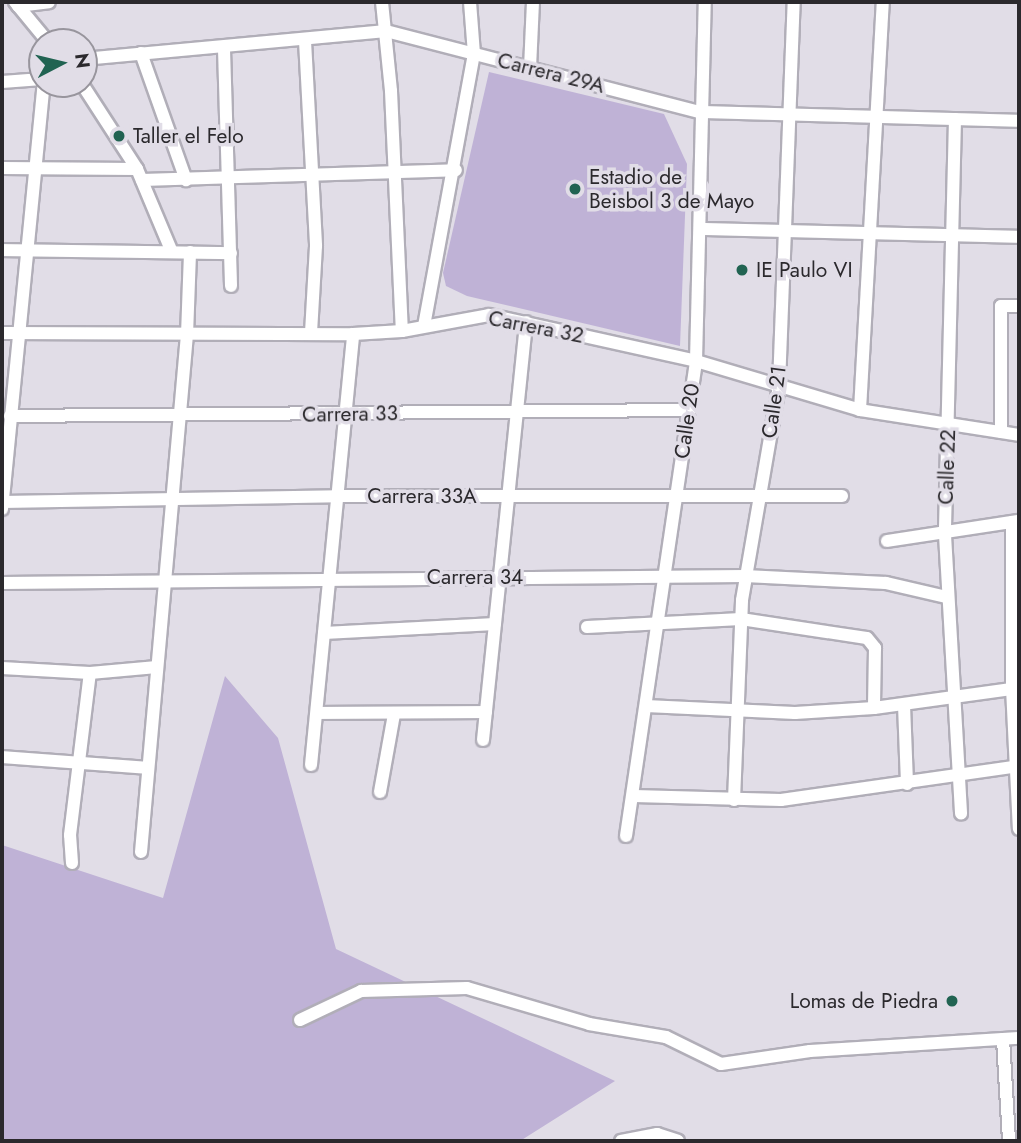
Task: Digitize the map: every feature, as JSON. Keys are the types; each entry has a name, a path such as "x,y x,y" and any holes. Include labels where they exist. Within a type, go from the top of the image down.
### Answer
{"street":[{"path":"17,4 48,2"},
{"path":"382,2 386,31 402,331"},
{"path":"424,326 456,170 474,54 470,2"},
{"path":"530,68 534,2"},
{"name":"Calle 20","path":"626,836 696,361 701,229 700,112 705,2"},
{"name":"Calle 21","path":"734,800 736,710 745,576 779,385 794,2"},
{"path":"860,410 883,2"},
{"path":"17,4 37,28"},
{"name":"Carrera 29A","path":"98,58 223,49 386,31 700,112 1019,121"},
{"path":"305,41 316,246 311,332"},
{"path":"223,49 231,286"},
{"path":"141,53 186,180"},
{"path":"2,82 28,80"},
{"path":"2,505 7,425 43,98"},
{"path":"91,98 139,174 171,250"},
{"name":"Calle 22","path":"955,119 945,535 946,597 961,814"},
{"path":"2,167 37,166 186,180 456,170"},
{"path":"701,229 872,232 952,238 1019,237"},
{"path":"2,250 171,250 231,253"},
{"path":"141,852 170,500 187,335 190,252"},
{"path":"1001,432 1001,306 1019,306"},
{"name":"Carrera 32","path":"2,333 353,334 402,331 489,315 696,361 860,410 1019,435"},
{"path":"483,740 514,412 526,322"},
{"path":"311,765 353,334"},
{"name":"Carrera 33","path":"7,425 347,413 690,410"},
{"name":"Carrera 33A","path":"2,505 338,496 842,496"},
{"path":"887,541 945,535 1016,521 1019,829"},
{"name":"Carrera 34","path":"2,583 745,576 886,583 946,597"},
{"path":"587,627 658,621 741,619 867,638 875,648 874,708"},
{"path":"324,633 495,624"},
{"path":"2,668 90,673 157,667"},
{"path":"72,863 70,835 90,673"},
{"path":"646,706 795,713 904,705 1016,688"},
{"path":"904,705 907,784"},
{"path":"317,713 486,712"},
{"path":"380,792 394,714"},
{"path":"2,757 79,766 147,768"},
{"path":"634,796 781,800 958,778 1018,766"},
{"path":"300,1020 361,992 467,988 589,1024 666,1037 691,1045 721,1064 810,1051 1019,1038"},
{"path":"1003,1039 1009,1141"},
{"path":"621,1141 657,1134 678,1141"}],"shaded area":[{"name":"Estadio de Beisbol 3 de Mayo","path":"489,72 664,114 687,164 680,346 467,296 446,286 443,273"},
{"path":"225,676 278,738 336,949 615,1081 520,1141 2,1141 2,845 163,898"}],"place":[{"name":"Taller el Felo","path":"119,136"},
{"name":"Estadio de Beisbol 3 de Mayo","path":"575,189"},
{"name":"IE Paulo VI","path":"742,270"},
{"name":"Lomas de Piedra","path":"952,1001"}]}
